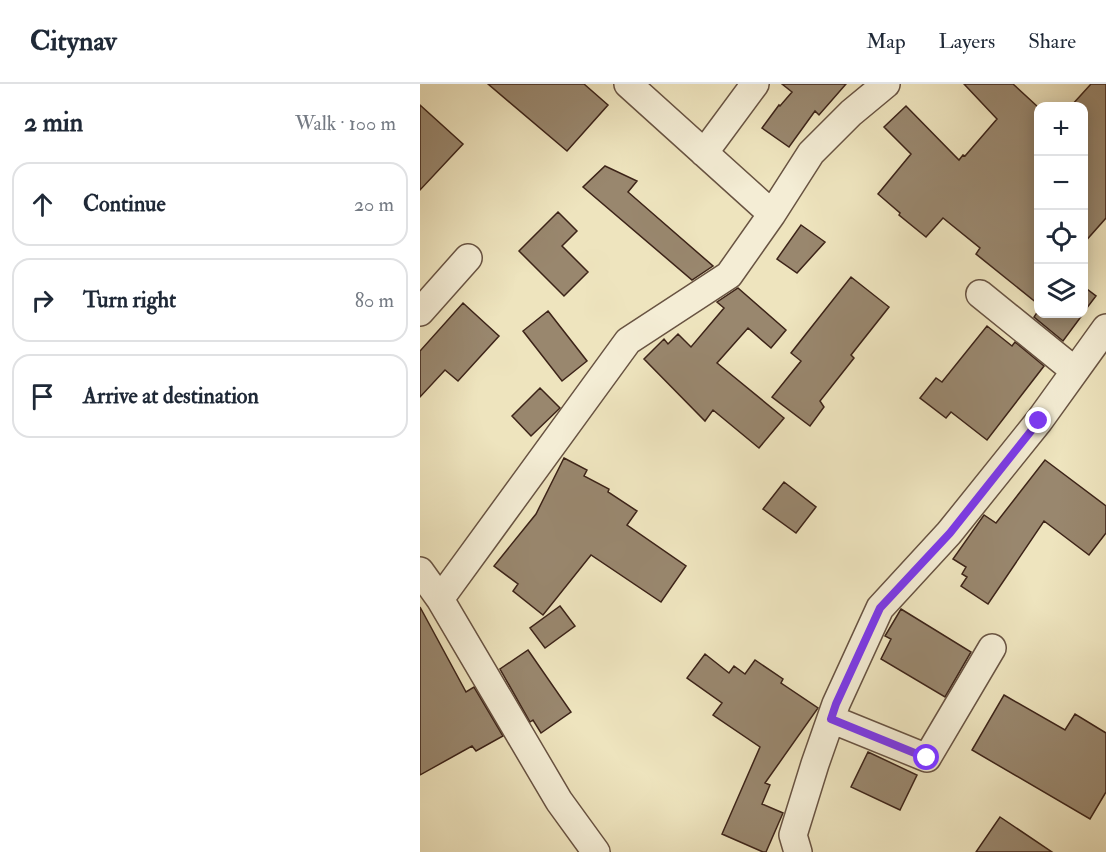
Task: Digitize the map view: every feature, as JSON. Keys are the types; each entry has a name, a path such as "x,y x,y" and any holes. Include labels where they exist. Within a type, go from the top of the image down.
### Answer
{"street":[{"path":"628,84 772,214"},
{"path":"704,153 755,84"},
{"path":"440,599 628,340 729,275 811,153 851,113 886,84"},
{"path":"420,312 468,258"},
{"path":"980,294 1075,371"},
{"path":"798,852 792,836 836,704 880,608 950,533 1039,421 1106,328"},
{"path":"420,570 440,599 559,801 596,852"},
{"path":"831,719 927,758 992,648"}],"building":[{"path":"488,84 584,84 608,105 567,151"},
{"path":"782,84 846,84 819,115 815,111 789,147 762,128 792,92"},
{"path":"964,84 1013,84 1034,103 1034,301 976,254 980,248 943,218 926,237 878,194 911,154 884,127 906,106 959,160 997,119"},
{"path":"1091,84 1106,84 1106,218 1088,238 1088,102 1075,102"},
{"path":"420,105 463,144 420,190"},
{"path":"605,166 637,181 628,192 713,266 692,280 583,187"},
{"path":"558,212 577,231 562,246 588,272 564,296 519,251"},
{"path":"801,225 825,242 797,273 777,259"},
{"path":"851,277 889,307 851,355 854,358 820,401 824,407 810,426 772,397 801,361 791,353"},
{"path":"738,288 786,330 771,348 748,328 717,363 784,418 759,448 713,410 705,421 644,359 664,339 668,344 678,334 691,347 724,308 717,302"},
{"path":"1088,290 1096,296 1088,306"},
{"path":"463,303 499,336 458,381 445,370 420,397 420,351"},
{"path":"548,311 587,361 562,381 523,331"},
{"path":"1035,318 1080,318 1063,341"},
{"path":"987,326 1012,346 1015,342 1044,366 987,440 951,412 946,418 920,398 936,378 942,382"},
{"path":"540,388 560,408 531,436 512,416"},
{"path":"564,458 587,470 584,476 609,489 608,492 637,511 627,525 686,566 661,602 591,555 543,615 513,591 518,584 494,566 536,514"},
{"path":"1045,460 1106,506 1106,533 1089,555 1044,521 988,604 961,586 967,577 962,574 966,567 953,559 984,515 996,523"},
{"path":"784,482 816,507 796,533 763,509"},
{"path":"560,606 575,626 545,648 530,628"},
{"path":"420,607 466,692 474,687 503,736 476,751 472,746 420,775"},
{"path":"901,609 971,652 945,697 881,659 891,639 885,636"},
{"path":"528,650 571,712 541,733 533,720 530,722 500,669"},
{"path":"705,654 729,673 734,666 745,674 755,660 783,679 781,683 818,708 765,783 770,785 762,804 783,813 766,852 722,834 760,747 713,715 722,703 687,678"},
{"path":"1004,695 1065,730 1075,714 1106,733 1106,792 1090,819 972,750"},
{"path":"868,752 917,775 900,810 851,787"},
{"path":"1000,817 1052,852 976,852"}],"route":[{"path":"927,758 831,719 880,608 950,533 1039,421"}]}
